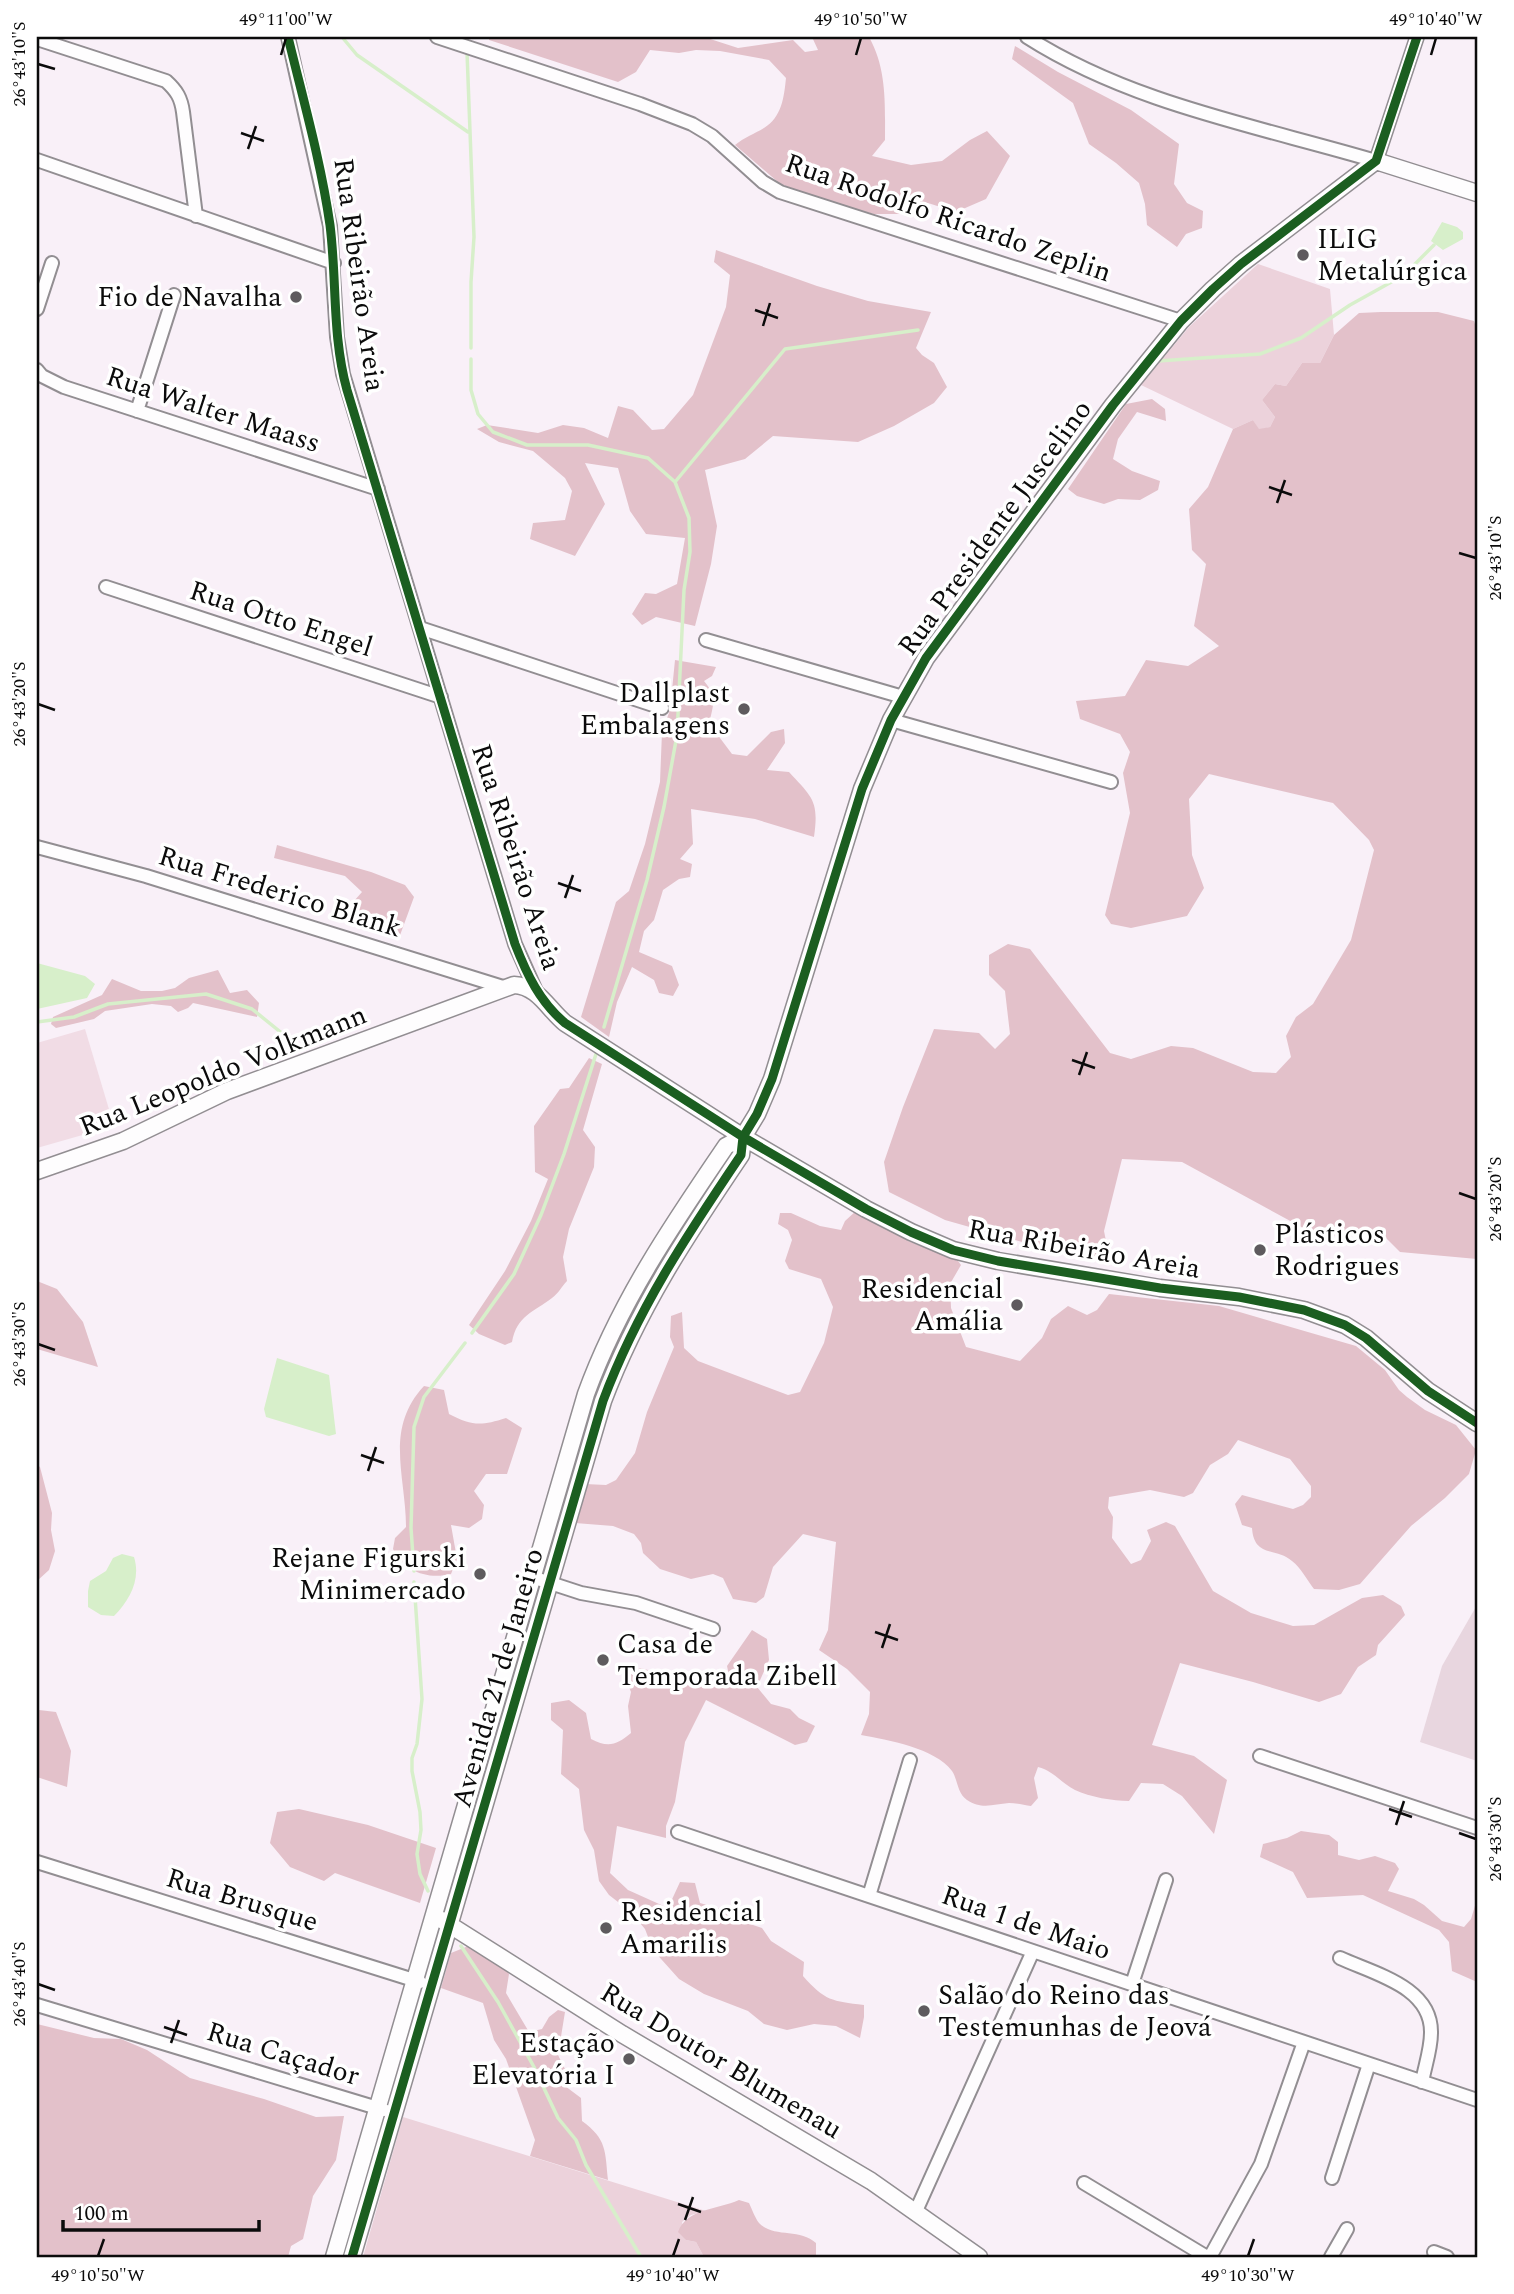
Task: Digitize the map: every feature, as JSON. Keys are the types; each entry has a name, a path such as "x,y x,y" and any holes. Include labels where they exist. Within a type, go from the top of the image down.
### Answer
{"street":[{"name":"Rua Ribeirão Areia","path":"288,37 326,201 334,263 335,322 341,365 515,944 539,995 565,1023 743,1137 866,1209 953,1250 1069,1274 1276,1303 1327,1318 1366,1338 1428,1391 1477,1423"},
{"name":"Rua Rodolfo Ricardo Zeplin","path":"437,37 640,103 692,124 712,136 763,182 780,192 1181,321"},
{"path":"1027,37 1095,74 1152,97 1477,193"},
{"path":"1376,162 1417,37"},
{"path":"37,39 166,81 176,90 181,99 196,215"},
{"path":"37,160 334,263"},
{"name":"Rua Presidente Juscelino","path":"743,1137 757,1114 772,1079 851,822 891,720 903,696 947,627 1113,405 1181,321 1241,264 1376,162"},
{"path":"37,309 52,263"},
{"path":"137,411 174,295"},
{"name":"Rua Walter Maass","path":"37,370 42,376 64,387 377,489"},
{"name":"Rua Otto Engel","path":"106,587 441,697"},
{"path":"420,628 662,708"},
{"path":"706,640 903,696"},
{"path":"891,720 1111,782"},
{"name":"Rua Frederico Blank","path":"37,846 146,876 507,989"},
{"path":"507,989 539,995"},
{"name":"Rua Leopoldo Volkmann","path":"37,1171 123,1141 227,1091 507,989"},
{"name":"Avenida 21 de Janeiro","path":"334,2257 586,1394 617,1320 659,1246 726,1146 743,1137"},
{"name":"Avenida 21 de Janeiro","path":"352,2257 603,1401 620,1356 645,1305 673,1256 741,1155 743,1137"},
{"path":"586,1394 603,1401"},
{"path":"532,1577 581,1592 636,1603 713,1629"},
{"path":"1260,1756 1477,1828"},
{"path":"869,1896 910,1760"},
{"path":"477,1765 495,1770"},
{"name":"Rua 1 de Maio","path":"678,1832 1477,2100"},
{"name":"Rua Brusque","path":"37,1862 432,1986"},
{"path":"1132,1984 1166,1880"},
{"name":"Rua Doutor Blumenau","path":"434,1914 622,2034 829,2155 916,2211 979,2257"},
{"path":"916,2211 1033,1951"},
{"path":"1340,1958 1399,1985 1421,2000 1431,2023 1432,2035 1422,2081"},
{"name":"Rua Caçador","path":"37,2005 394,2114"},
{"path":"1084,2183 1209,2257 1261,2164 1304,2042"},
{"path":"1332,2179 1368,2064"},
{"path":"1331,2257 1347,2229"}],"shaded area":[{"path":"489,37 704,37 738,48 793,40 805,52 818,50 812,37 869,37 882,74 885,113 885,140 872,156 911,165 942,161 987,131 1010,156 986,199 956,212 928,203 902,214 874,214 804,196 778,182 735,145 770,123 781,106 786,78 769,60 720,51 696,50 679,53 650,50 636,72 618,82 489,40"},
{"path":"1015,46 1131,110 1179,144 1174,184 1187,203 1203,211 1202,228 1186,234 1177,247 1147,225 1139,183 1089,144 1073,103 1012,59"},
{"path":"1442,222 1463,232 1463,239 1443,250 1431,241"},
{"path":"716,250 868,301 931,312 916,348 934,363 947,387 934,403 894,426 858,442 773,436 745,459 705,470 717,526 711,564 695,626 656,617 642,625 632,614 645,593 656,594 677,584 685,538 646,534 630,511 618,468 585,463 605,504 575,556 530,539 533,523 565,520 572,491 565,478 533,451 499,442 477,429 487,425 538,433 563,425 584,428 608,438 618,406 633,410 652,430 664,429 693,395 726,307 730,275 714,262"},
{"path":"1258,264 1330,289 1334,335 1320,363 1302,363 1286,386 1275,384 1262,400 1275,417 1270,427 1259,430 1253,420 1233,429 1141,385 1189,327"},
{"path":"1438,312 1474,321 1477,330 1477,1259 1400,1252 1381,1233 1318,1236 1182,1162 1122,1159 1104,1231 1106,1241 1101,1261 1068,1255 945,1220 889,1192 884,1162 934,1029 979,1033 995,1049 1010,1034 1005,991 989,975 989,955 1008,944 1030,949 1110,1053 1131,1059 1171,1046 1193,1048 1253,1072 1276,1073 1291,1057 1286,1036 1296,1017 1313,1004 1351,940 1374,850 1369,840 1333,803 1209,774 1189,799 1192,855 1204,888 1187,916 1131,928 1111,924 1105,915 1130,813 1123,773 1130,752 1120,734 1080,719 1076,701 1125,696 1146,660 1188,666 1219,646 1194,626 1206,564 1192,550 1189,509 1208,487 1233,429 1253,420 1259,429 1270,427 1275,417 1262,400 1275,384 1286,386 1302,363 1320,363 1334,335 1359,313"},
{"path":"1152,399 1165,409 1166,421 1137,412 1118,439 1113,459 1132,471 1160,481 1158,490 1140,500 1118,499 1104,504 1077,496 1068,489 1126,404"},
{"path":"675,660 716,667 712,676 704,681 713,698 708,728 717,734 732,754 747,756 771,732 784,729 785,743 767,770 789,772 809,795 816,815 814,837 755,819 691,809 693,844 680,859 692,864 690,877 679,879 663,890 654,920 644,931 639,952 672,966 679,985 673,996 659,993 654,980 632,967 617,1002 609,1037 581,1017 616,902 629,891 645,844 660,782 662,732 670,710"},
{"path":"277,845 371,872 405,885 414,897 399,938 377,931 360,921 354,901 362,892 345,876 274,858"},
{"path":"37,963 85,976 95,984 87,998 37,1009"},
{"path":"218,970 230,993 247,990 259,1003 257,1017 193,1003 178,1012 171,1006 152,1004 105,1011 94,1019 56,1028 51,1024 53,1017 102,995 112,979 141,991 162,991 175,988 189,978"},
{"path":"85,1029 114,1126 37,1148 37,1043"},
{"path":"589,1058 602,1064 583,1130 595,1147 594,1167 569,1229 563,1257 567,1281 554,1296 522,1320 512,1342 505,1345 479,1334 469,1325 505,1271 531,1221 548,1179 535,1172 534,1126 560,1089 569,1088"},
{"path":"729,1153 734,1156 660,1268 628,1326 601,1388 596,1386 634,1300"},
{"path":"857,1210 908,1241 958,1261 961,1265 950,1284 951,1308 966,1347 1020,1361 1042,1338 1051,1319 1068,1306 1087,1315 1097,1310 1109,1294 1219,1306 1356,1346 1385,1370 1407,1397 1425,1410 1456,1425 1476,1450 1469,1474 1411,1526 1360,1584 1339,1590 1314,1589 1295,1564 1286,1557 1261,1548 1252,1528 1242,1525 1235,1504 1242,1495 1293,1509 1303,1505 1311,1497 1311,1486 1290,1459 1238,1440 1228,1454 1210,1465 1193,1493 1184,1497 1150,1490 1109,1497 1108,1508 1113,1517 1112,1538 1131,1564 1141,1560 1151,1541 1147,1530 1166,1522 1175,1526 1213,1591 1251,1613 1293,1626 1314,1625 1362,1598 1383,1595 1401,1606 1405,1615 1378,1645 1376,1655 1358,1667 1341,1694 1319,1702 1180,1663 1152,1745 1194,1756 1227,1780 1214,1834 1182,1796 1163,1784 1141,1783 1129,1801 1109,1799 1075,1790 1049,1771 1038,1767 1034,1778 1038,1798 1031,1806 1009,1803 978,1805 964,1797 952,1771 934,1756 910,1746 861,1735 869,1714 870,1692 847,1669 819,1650 828,1630 836,1542 803,1534 773,1567 764,1597 756,1603 733,1599 723,1578 713,1574 691,1579 660,1569 643,1553 641,1543 634,1534 613,1526 575,1523 585,1484 606,1485 616,1480 635,1453 647,1412 674,1347 670,1337 671,1316 682,1312 684,1348 698,1361 788,1395 800,1392 824,1343 833,1307 821,1279 789,1269 785,1261 792,1240 788,1230 778,1224 780,1213 791,1213 820,1226 841,1230 845,1221"},
{"path":"37,1281 57,1289 83,1322 98,1367 37,1349"},
{"path":"277,1358 329,1375 336,1434 329,1436 266,1417 264,1409"},
{"path":"424,1386 444,1390 449,1414 457,1418 477,1424 506,1418 522,1428 507,1474 486,1474 474,1491 484,1505 482,1519 469,1528 451,1525 457,1559 451,1574 442,1576 417,1572 403,1563 393,1549 395,1538 406,1527 400,1454 404,1419"},
{"path":"587,1411 593,1413 547,1570 541,1568"},
{"path":"37,1465 40,1467 52,1513 51,1530 55,1551 49,1570 37,1581"},
{"path":"122,1554 134,1557 136,1573 133,1589 114,1616 101,1615 88,1607 90,1581 106,1571 113,1558"},
{"path":"533,1596 539,1598 493,1755 487,1753"},
{"path":"1477,1605 1477,1761 1420,1742 1442,1666"},
{"path":"752,1630 767,1639 769,1660 757,1687 771,1704 790,1709 799,1718 815,1726 807,1742 795,1745 706,1700 685,1742 675,1802 666,1826 666,1838 617,1826 610,1873 628,1890 668,1908 680,1882 695,1883 700,1903 724,1910 738,1920 762,1928 771,1941 804,1962 803,1976 817,1991 836,2001 864,2005 860,2038 836,2026 814,2024 787,2030 764,2024 748,2011 704,1994 679,1979 653,1950 645,1929 631,1912 609,1895 599,1881 594,1850 584,1830 579,1789 561,1774 563,1730 551,1720 551,1703 569,1700 586,1713 591,1739 602,1744 617,1743 631,1733 628,1706 631,1692 625,1677 640,1668 672,1676 678,1672 703,1684 730,1680 727,1666"},
{"path":"39,1710 56,1712 71,1751 67,1787 37,1777"},
{"path":"299,1809 368,1825 436,1848 420,1903 335,1873 324,1881 290,1867 270,1843 277,1812"},
{"path":"1301,1831 1329,1835 1338,1842 1338,1855 1359,1860 1375,1856 1395,1863 1399,1869 1388,1891 1414,1899 1442,1921 1464,1927 1471,1919 1477,1899 1477,1982 1452,1971 1449,1942 1439,1930 1363,1895 1307,1898 1293,1872 1260,1857 1263,1844"},
{"path":"471,1945 502,1964 509,1974 506,1993 529,2032 542,2029 549,2017 558,2010 565,2012 558,2055 565,2069 565,2086 581,2098 582,2121 596,2134 603,2146 608,2180 530,2156 535,2140 506,2059 494,2040 483,2003 441,1988 451,1953"},
{"path":"37,2024 94,2038 121,2039 147,2050 190,2078 316,2117 344,2116 336,2160 313,2196 303,2239 291,2246 288,2257 37,2257"},
{"path":"403,2117 706,2211 691,2215 682,2222 686,2240 696,2242 704,2257 363,2257"},
{"path":"739,2200 749,2203 759,2223 765,2228 810,2238 816,2243 816,2257 704,2257 696,2242 686,2240 678,2232 682,2224 695,2214"}],"waterway":[{"path":"342,37 357,55 468,132"},
{"path":"467,52 474,237 471,348"},
{"path":"1158,361 1260,354 1301,338 1350,305 1404,275 1434,245"},
{"path":"675,482 785,349 918,330"},
{"path":"471,359 471,390 478,414 493,432 527,445 588,445 648,458 675,482 689,518 690,552 684,590 677,735 647,880 604,1027"},
{"path":"37,1022 74,1017 108,1004 206,994 252,1009 299,1047"},
{"path":"472,1333 514,1274 541,1215 596,1054"},
{"path":"414,1571 411,1528 414,1427 424,1397 465,1343"},
{"path":"414,1582 422,1699 412,1771 420,1812 421,1830 417,1854 420,1874 428,1891"},
{"path":"461,1946 498,2002 534,2067 558,2118 576,2140 586,2165 641,2257"}],"cycle path":[{"path":"288,37 326,201 339,349 347,390 515,944 530,977 548,1006 565,1023 743,1137 866,1209 911,1232 953,1250 998,1261 1160,1288 1239,1297 1304,1310 1345,1325 1366,1338 1428,1391 1477,1423"},
{"path":"352,2257 603,1401 647,1304 741,1155 743,1137 757,1114 772,1079 862,789 891,720 926,658 1113,405 1181,321 1241,264 1376,161 1417,37"}],"place":[{"name":"ILIG Metalúrgica","path":"1303,255"},
{"name":"Fio de Navalha","path":"296,297"},
{"name":"Dallplast Embalagens","path":"744,709"},
{"name":"Plásticos Rodrigues","path":"1260,1250"},
{"name":"Residencial Amália","path":"1017,1305"},
{"name":"Rejane Figurski Minimercado","path":"480,1574"},
{"name":"Casa de Temporada Zibell","path":"603,1660"},
{"name":"Residencial Amarilis","path":"606,1928"},
{"name":"Salão do Reino das Testemunhas de Jeová","path":"924,2011"},
{"name":"Estação Elevatória I","path":"629,2059"}]}
